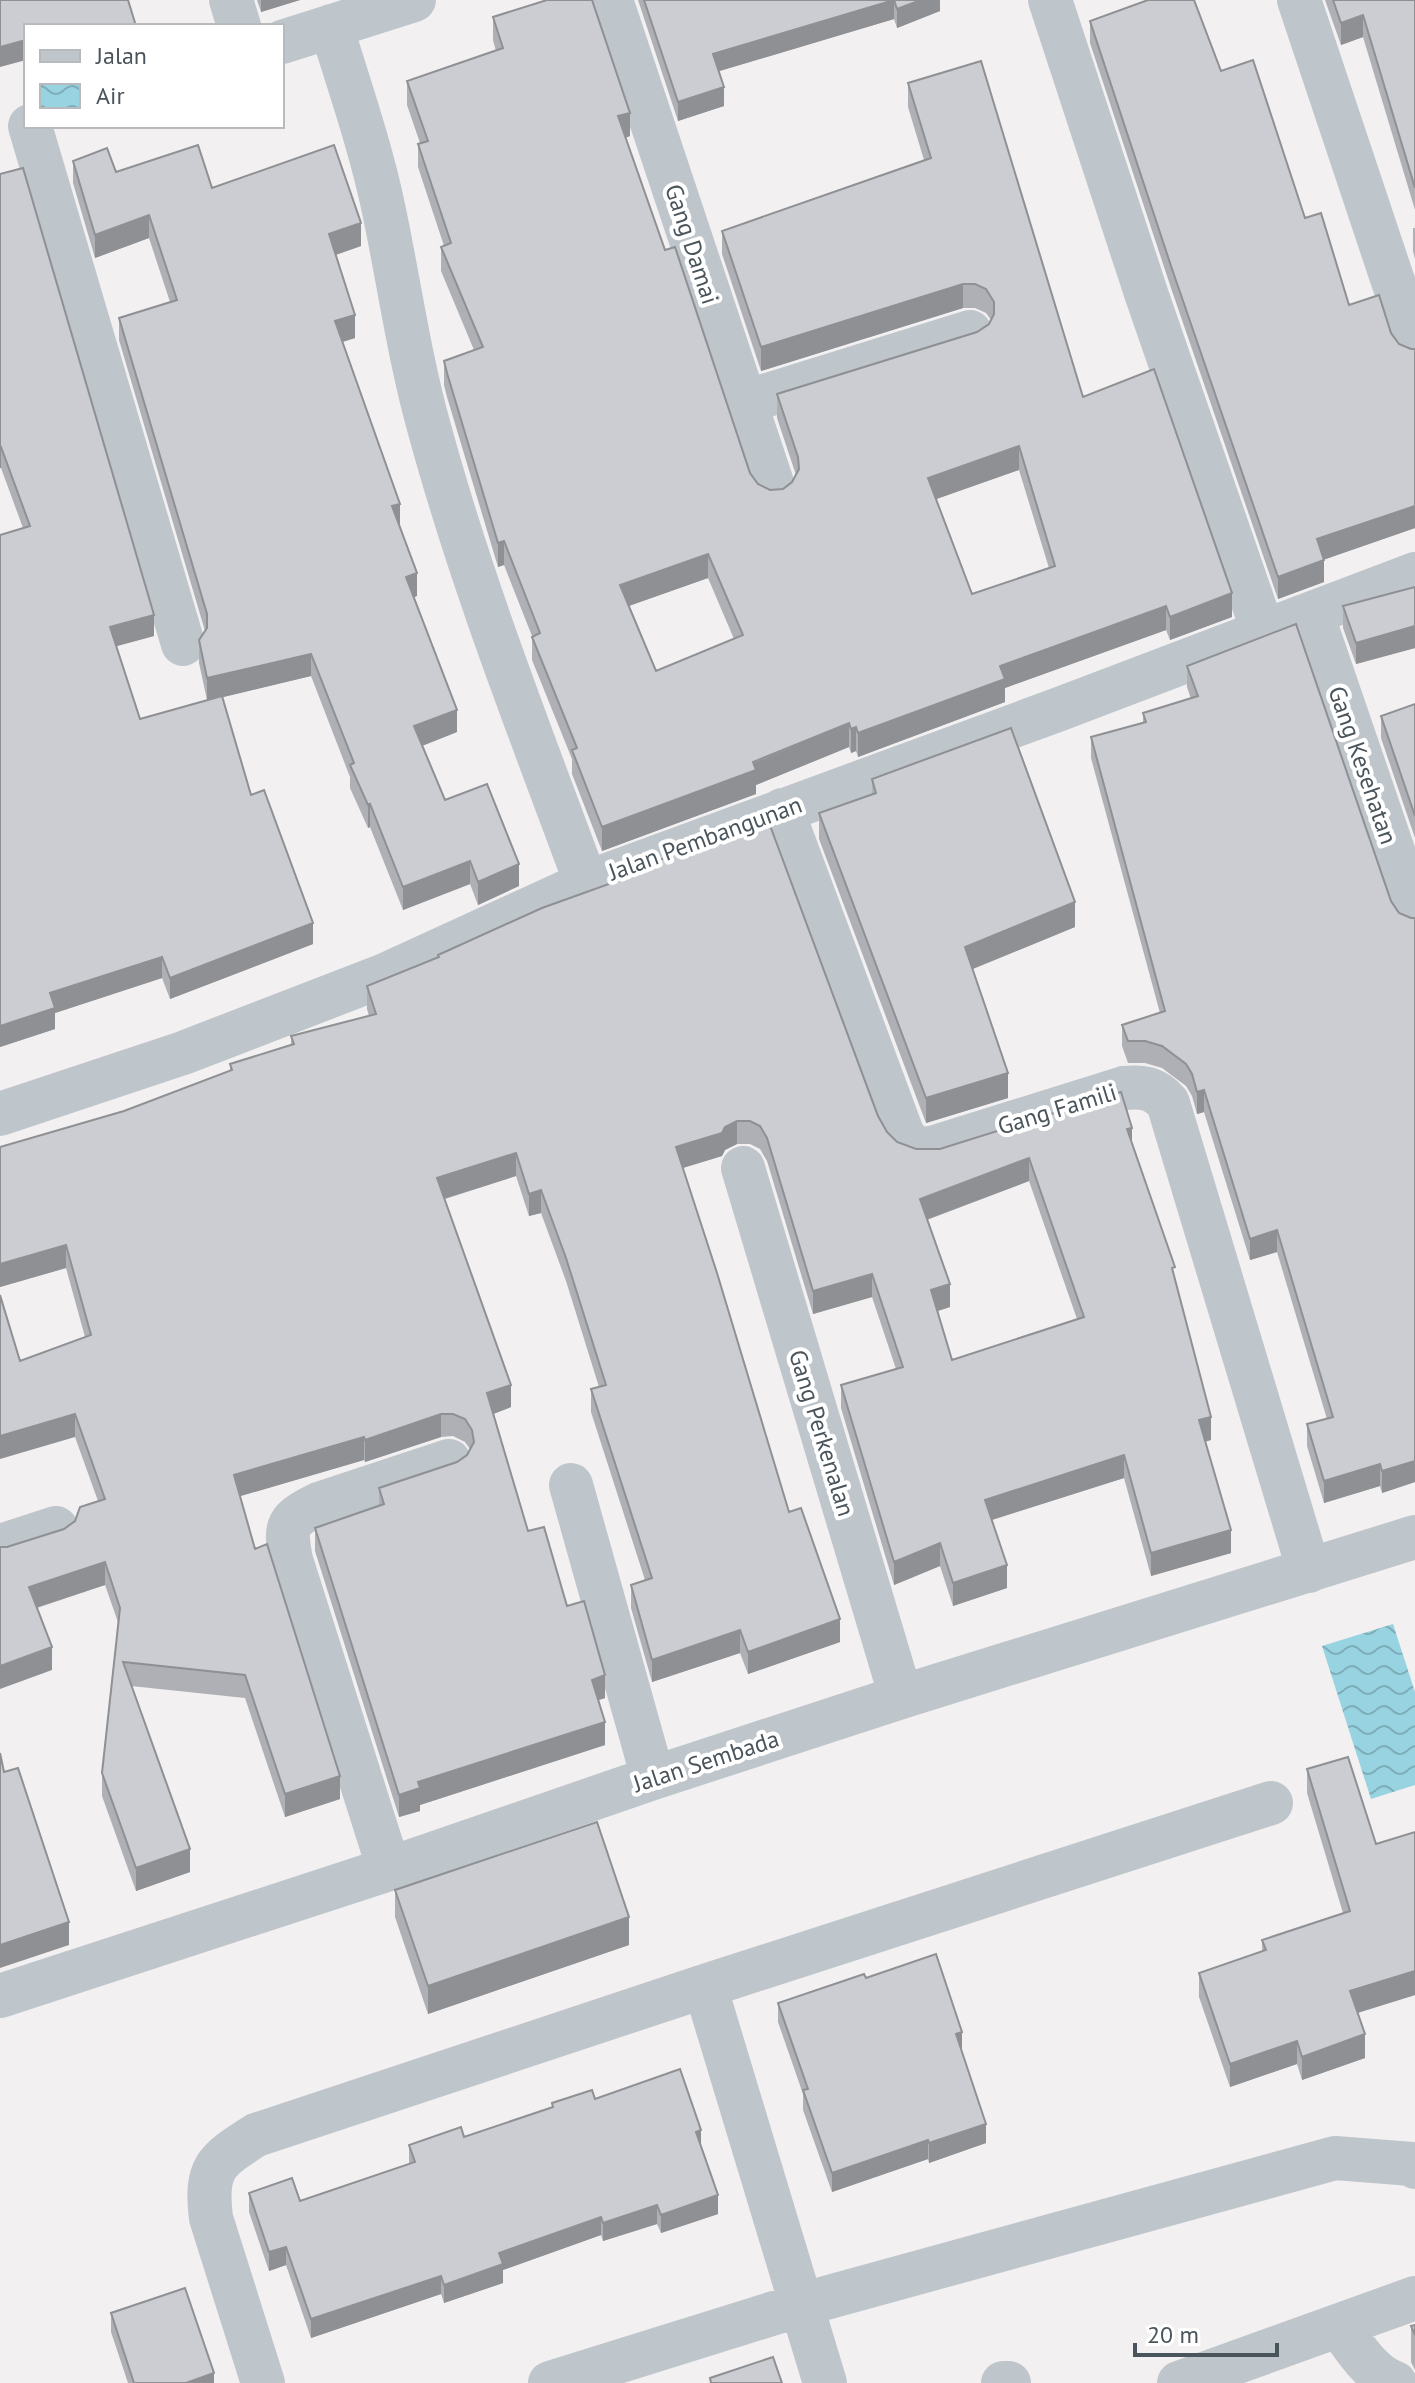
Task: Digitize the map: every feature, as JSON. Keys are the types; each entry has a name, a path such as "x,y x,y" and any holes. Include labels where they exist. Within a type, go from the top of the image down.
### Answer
{"street":[{"path":"231,0 238,24"},
{"path":"284,41 414,0"},
{"name":"Gang Damai","path":"611,0 774,489"},
{"path":"1050,0 1147,296 1263,631"},
{"path":"1299,0 1415,347"},
{"path":"331,26 370,152 417,379 459,530 498,647 586,883"},
{"path":"0,130 24,125"},
{"path":"29,128 183,644"},
{"path":"745,402 970,332"},
{"name":"Jalan Pembangunan","path":"0,1114 183,1053 385,975 586,883 1415,574"},
{"name":"Gang Kesehatan","path":"1312,614 1415,915"},
{"name":"Gang Famili","path":"782,810 904,1138 915,1148 935,1147 1124,1088 1140,1086 1152,1089 1168,1103 1309,1571"},
{"name":"Gang Perkenalan","path":"743,1168 901,1697"},
{"path":"389,1869 291,1560 288,1533 291,1521 319,1504 449,1461"},
{"path":"571,1485 653,1778"},
{"path":"0,1546 56,1528"},
{"name":"Jalan Sembada","path":"0,1996 901,1697 1415,1537"},
{"path":"263,2383 211,2218 208,2191 215,2167 256,2135 1271,1803"},
{"path":"705,1986 825,2383"},
{"path":"550,2383 800,2305 1335,2158 1412,2164 1415,2167"},
{"path":"1179,2383 1415,2298"},
{"path":"1339,2326 1363,2358 1395,2383"}],"water":[{"path":"1393,1624 1415,1692 1415,1785 1371,1799 1322,1646"}],"building":[{"path":"0,0 128,0 135,24 24,24 24,41 0,47"},
{"path":"547,0 592,0 630,113 618,116 665,250 675,247 750,473 758,484 770,490 783,489 792,482 799,469 798,457 777,394 977,332 989,324 994,314 994,302 986,289 975,284 963,284 761,347 722,231 931,158 908,83 981,61 1083,397 1154,369 1232,593 1170,617 1166,606 1000,666 1005,679 858,733 856,727 851,729 849,723 753,762 756,770 602,827 572,750 577,748 532,637 540,633 504,541 498,543 444,361 483,347 441,247 451,243 418,144 428,141 407,81 503,48 493,17","holes":["1019,446 1055,566 972,594 928,478","708,554 743,635 656,671 620,585"]},
{"path":"644,0 894,0 713,54 724,87 678,102"},
{"path":"894,0 921,0 897,9"},
{"path":"1148,0 1194,0 1221,71 1253,60 1305,218 1321,213 1349,305 1379,295 1391,333 1399,344 1415,349 1415,506 1317,539 1324,560 1278,577 1090,21"},
{"path":"1333,0 1415,0 1415,188 1363,15 1341,23"},
{"path":"198,145 212,188 334,145 361,223 329,234 355,315 335,321 400,504 392,506 417,573 406,577 457,710 414,726 445,800 487,784 519,864 478,882 470,861 403,887 370,804 350,765 354,763 311,654 207,678 199,640 207,628 207,614 119,318 177,300 149,215 95,235 73,161 107,148 116,172"},
{"path":"23,168 154,615 110,627 140,719 222,696 251,795 264,790 313,923 170,978 162,957 50,993 55,1008 0,1026 0,535 30,526 0,447 0,174"},
{"path":"1415,587 1415,626 1356,643 1343,606"},
{"path":"1296,624 1391,901 1399,913 1415,918 1415,1461 1382,1471 1380,1464 1324,1481 1307,1424 1333,1417 1277,1230 1250,1239 1204,1090 1197,1092 1186,1064 1162,1046 1145,1041 1128,1041 1122,1025 1165,1011 1091,737 1146,722 1143,713 1198,696 1187,666"},
{"path":"1415,704 1415,816 1381,716"},
{"path":"1011,728 1075,902 965,947 1008,1073 926,1098 819,813 876,793 872,779"},
{"path":"768,820 878,1116 897,1142 916,1149 940,1149 1121,1092 1132,1128 1127,1129 1175,1267 1172,1268 1211,1417 1199,1420 1231,1530 1151,1553 1124,1455 985,1500 1007,1565 953,1583 940,1543 894,1562 841,1385 903,1367 872,1274 813,1291 767,1138 760,1126 750,1121 737,1121 725,1127 722,1133 676,1147 789,1512 801,1508 840,1619 748,1652 740,1630 652,1660 631,1585 652,1578 591,1389 606,1385 541,1190 529,1194 516,1153 437,1178 511,1385 487,1393 528,1531 544,1527 567,1606 584,1601 605,1675 592,1680 605,1722 418,1782 420,1788 399,1795 315,1528 384,1504 379,1488 457,1462 467,1455 474,1442 472,1430 465,1419 453,1414 441,1414 365,1440 364,1437 234,1475 255,1549 267,1544 340,1776 285,1794 245,1675 123,1662 190,1849 136,1868 102,1773 120,1608 105,1562 29,1587 52,1647 0,1666 0,1547 64,1529 75,1521 80,1507 105,1499 75,1414 0,1436 0,1295 20,1361 91,1335 66,1245 0,1264 0,1147 124,1111 232,1070 230,1064 294,1044 291,1036 376,1014 367,986 439,957 542,908 623,879 621,874","holes":["1029,1158 1084,1317 952,1360 931,1290 950,1284 920,1199"]},
{"path":"0,1753 4,1772 18,1768 69,1922 0,1945"},
{"path":"1348,1757 1376,1844 1415,1832 1415,1971 1350,1991 1365,2034 1302,2057 1297,2041 1230,2064 1199,1973 1266,1950 1262,1940 1350,1911 1307,1769"},
{"path":"597,1822 629,1917 428,1986 395,1890"},
{"path":"936,1954 962,2032 956,2034 986,2124 832,2173 803,2090 808,2089 778,2003"},
{"path":"680,2069 701,2130 696,2132 718,2195 661,2215 657,2205 603,2223 601,2217 499,2253 503,2264 444,2285 441,2276 311,2319 286,2247 269,2252 249,2193 292,2178 300,2201 415,2162 409,2145 461,2127 464,2137 553,2107 552,2103 592,2090 595,2099"},
{"path":"185,2288 214,2373 186,2383 134,2383 111,2313"},
{"path":"773,2357 782,2383 711,2383 710,2378"}]}
